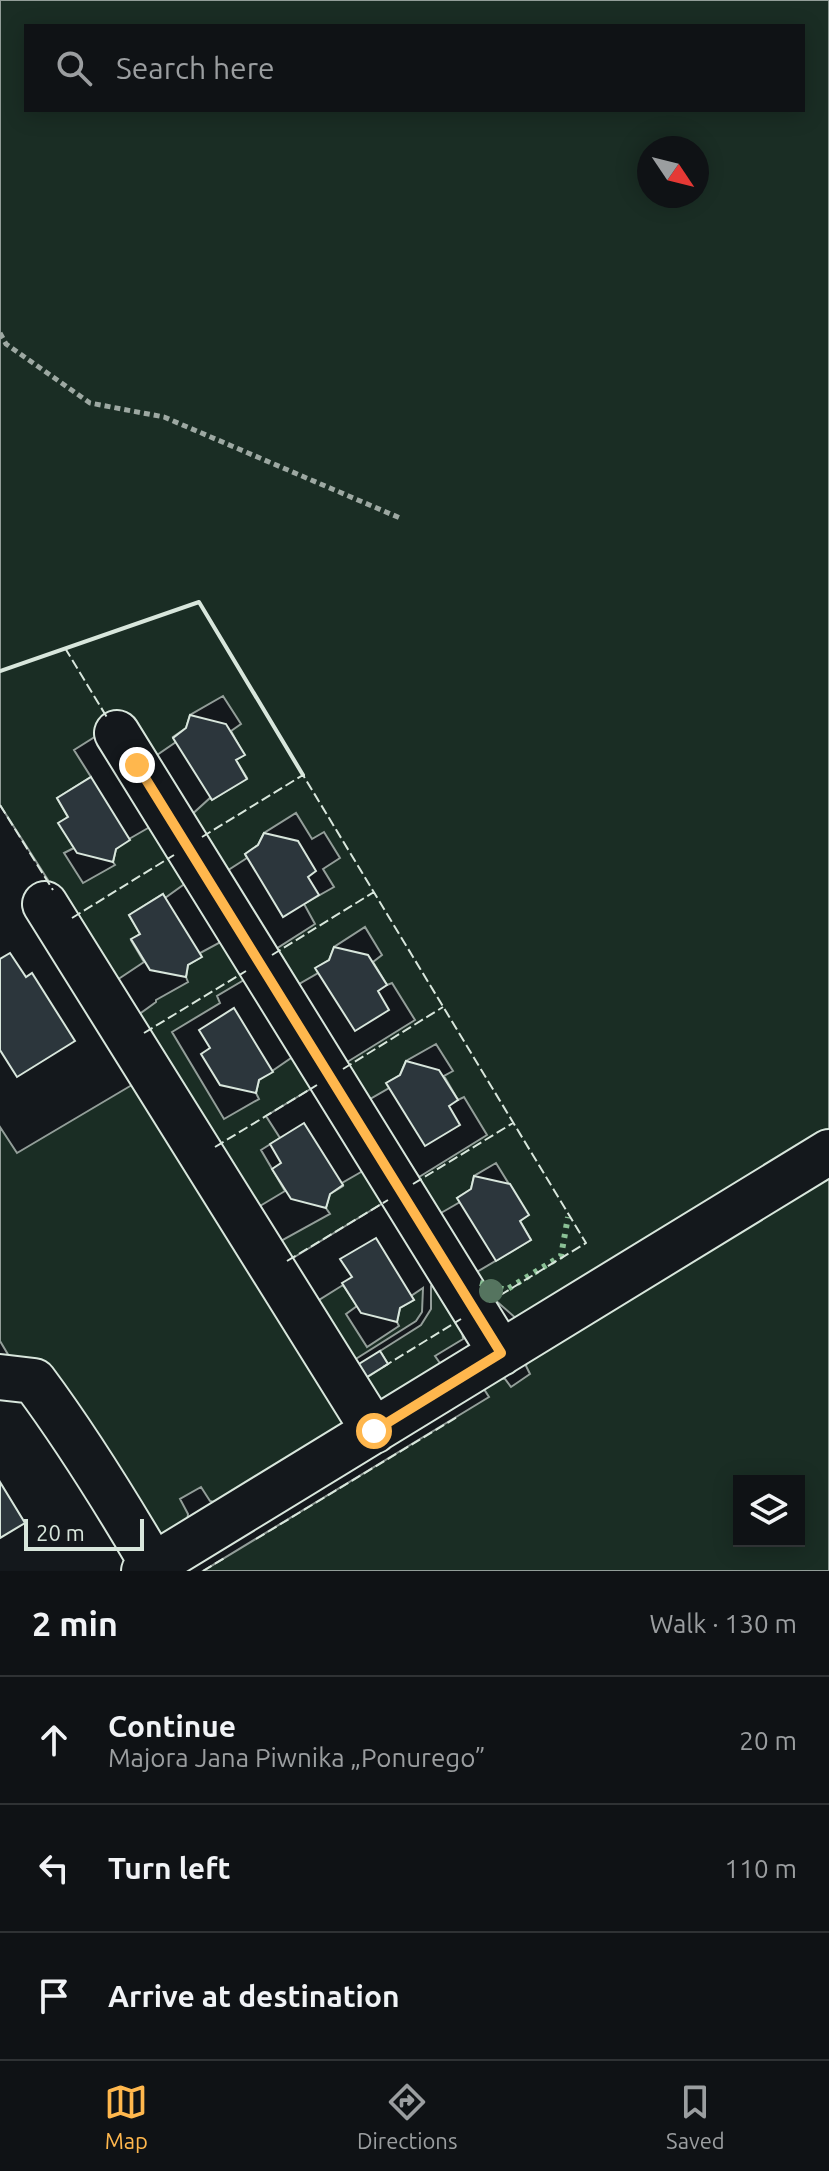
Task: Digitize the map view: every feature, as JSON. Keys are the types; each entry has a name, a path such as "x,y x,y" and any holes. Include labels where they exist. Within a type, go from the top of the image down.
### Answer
{"street":[{"path":"117,733 501,1353"},
{"path":"45,904 374,1431"},
{"path":"0,1377 34,1381 112,1495 148,1568 829,1152"}],"path":[{"path":"0,333 6,344 90,403 164,417 400,518"}],"green space":[{"path":"0,0 829,0 829,1130 602,1268 829,1175 829,1571 203,1571 489,1397 482,1386 497,1377 505,1379 511,1387 530,1374 518,1320 470,1276 531,1240 520,1221 528,1215 496,1163 474,1176 471,1189 457,1198 460,1202 434,1217 401,1162 407,1159 419,1177 487,1135 464,1097 458,1100 444,1076 453,1071 436,1044 406,1061 400,1075 387,1083 389,1088 363,1103 344,1064 415,1020 392,983 387,985 373,962 382,955 365,927 334,947 329,960 316,968 318,973 292,988 276,949 315,924 304,904 334,887 323,869 340,858 324,832 312,839 296,813 264,833 258,845 245,854 247,858 222,874 188,818 210,798 212,800 247,778 236,760 244,755 231,731 241,724 223,696 190,715 186,728 173,737 176,742 151,759 125,718 74,750 91,777 57,798 68,817 59,823 74,848 64,853 83,883 115,865 116,849 155,824 190,880 165,898 163,894 129,915 140,934 131,940 144,962 117,980 138,1015 156,1000 188,982 188,965 201,957 200,953 226,939 249,977 217,996 220,1003 172,1032 224,1119 259,1099 256,1093 259,1080 297,1054 317,1085 266,1116 280,1138 261,1150 285,1191 260,1206 281,1241 330,1214 326,1208 330,1194 368,1168 388,1200 288,1261 314,1303 343,1285 357,1306 346,1314 367,1347 399,1326 400,1308 414,1300 411,1296 423,1288 422,1312 416,1321 351,1362 363,1380 388,1364 380,1351 421,1325 431,1309 431,1286 438,1282 461,1319 463,1339 435,1356 442,1366 378,1405 42,885 48,880 0,805"},
{"path":"142,1079 345,1419 343,1428 218,1503 210,1501 201,1487 180,1499 188,1514 187,1522 165,1536 154,1533 117,1537 0,1341 0,1127 17,1153"}],"building":[{"path":"190,715 226,724 245,755 236,760 247,779 212,800 173,738 186,728"},
{"path":"91,777 130,840 116,849 113,862 77,853 58,823 68,817 57,798"},
{"path":"264,833 298,841 316,871 308,877 319,895 283,917 245,854 258,845"},
{"path":"163,894 202,957 188,965 186,977 150,970 131,939 140,934 129,915"},
{"path":"334,947 368,955 387,985 378,991 389,1010 355,1031 315,968 329,960"},
{"path":"10,953 26,977 32,973 75,1041 17,1077 0,1050 0,959"},
{"path":"234,1008 273,1072 259,1080 256,1093 220,1085 201,1054 210,1048 199,1030"},
{"path":"406,1061 439,1070 458,1100 449,1106 460,1125 425,1146 386,1083 400,1075"},
{"path":"304,1123 343,1185 330,1194 326,1208 291,1199 272,1169 281,1163 270,1144"},
{"path":"474,1176 510,1184 529,1215 520,1221 531,1240 496,1261 457,1198 471,1189"},
{"path":"376,1238 414,1300 400,1308 397,1322 361,1313 342,1283 352,1277 340,1259"},
{"path":"380,1351 388,1364 362,1380 354,1367"},
{"path":"0,1482 25,1523 0,1538"}],"hedge":[{"path":"480,1283 506,1290 561,1256 568,1217"}],"fence":[{"path":"65,648 108,719"},
{"path":"202,837 303,775 586,1243 489,1302"},
{"path":"0,805 53,890"},
{"path":"72,918 174,855"},
{"path":"272,955 374,892"},
{"path":"144,1033 246,971"},
{"path":"343,1069 443,1007"},
{"path":"215,1147 317,1085"},
{"path":"413,1184 513,1123"},
{"path":"287,1261 388,1200"},
{"path":"383,1367 461,1319"},
{"path":"256,1539 457,1417"},
{"path":"203,1571 226,1557"}],"wall":[{"path":"0,671 199,602 303,775"}],"route":[{"path":"137,765 501,1353 374,1431"}]}
